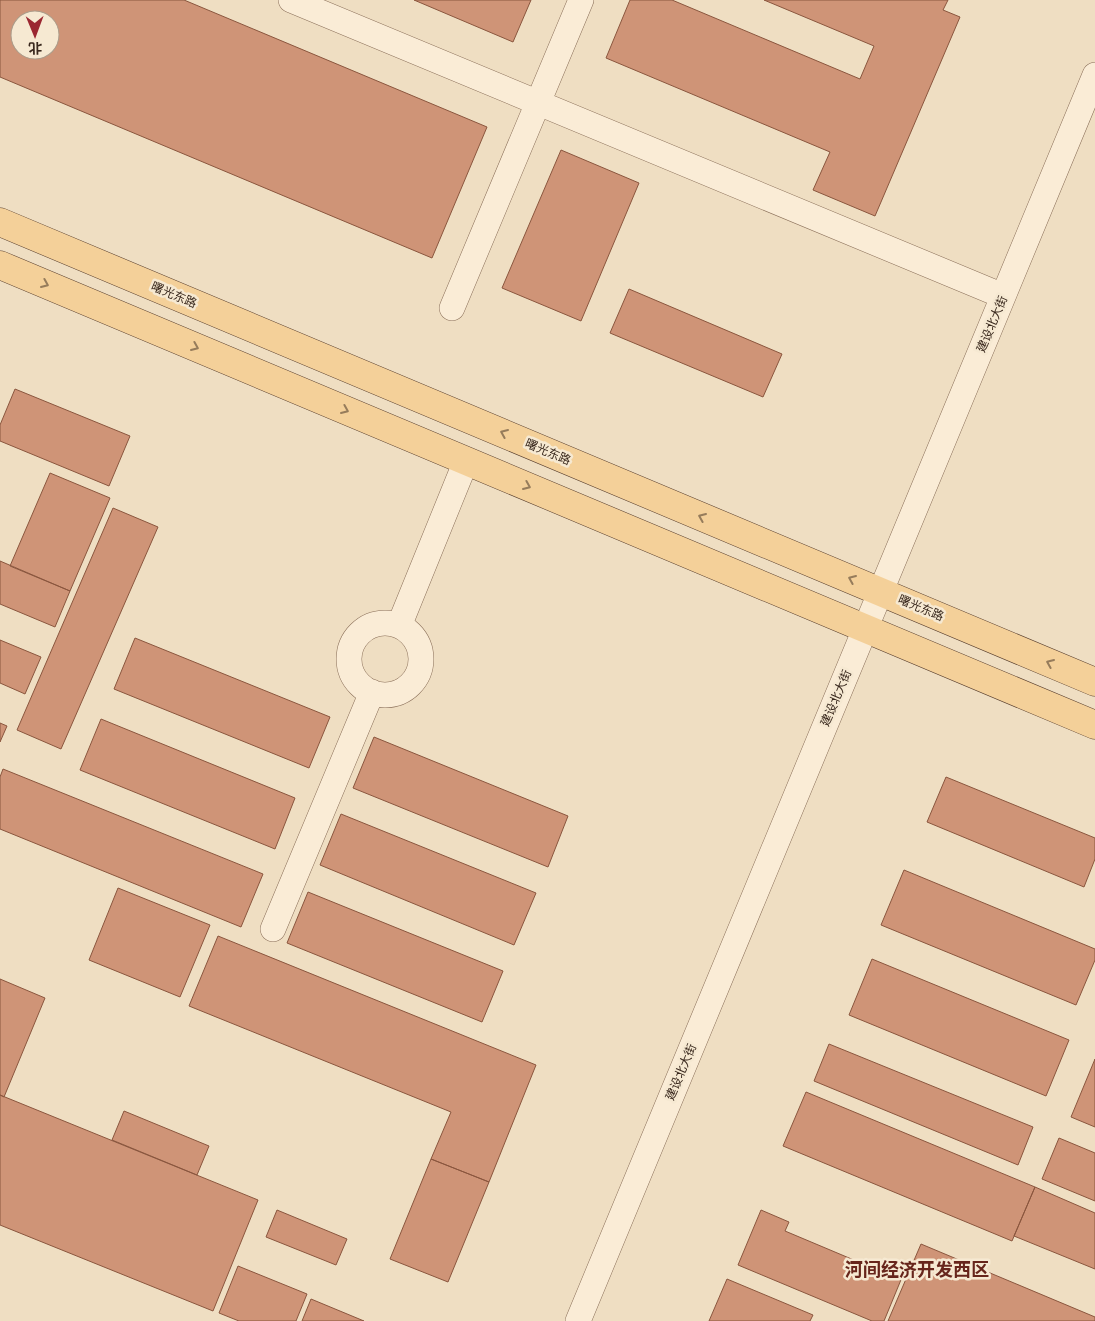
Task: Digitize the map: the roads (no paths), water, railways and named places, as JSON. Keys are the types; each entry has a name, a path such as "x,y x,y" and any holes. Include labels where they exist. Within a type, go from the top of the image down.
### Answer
{"main road":[{"name":"曙光东路","path":"0,222 1095,682"},
{"path":"0,265 1095,725"}],"street":[{"path":"291,0 1003,296"},
{"path":"452,308 581,0"},
{"name":"建设北大街","path":"578,1321 1095,75"},
{"path":"400,626 466,460"},
{"path":"382,623 400,626 413,635 419,644 422,660 418,676 411,685 391,695 372,692 358,683 352,673 349,662 350,650 354,640 371,626 382,623"},
{"path":"273,929 372,692"}],"district":[{"name":"河间经济开发西区","path":"917,1270"}]}
